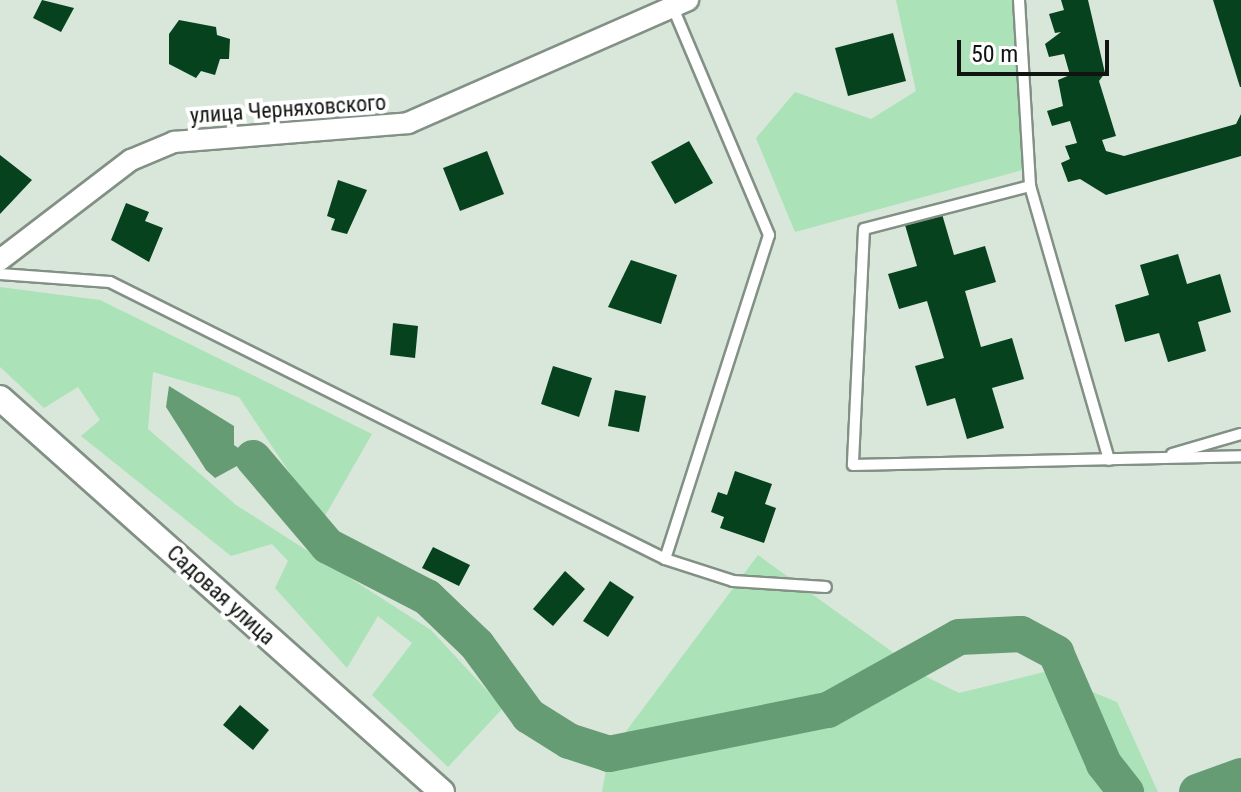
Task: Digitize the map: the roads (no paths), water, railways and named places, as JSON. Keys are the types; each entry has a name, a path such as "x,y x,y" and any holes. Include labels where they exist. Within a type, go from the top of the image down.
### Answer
{"street":[{"name":"улица Черняховского","path":"0,260 131,160 174,142 408,123 675,1"},
{"name":"Садовая улица","path":"0,398 442,792"}],"lane":[{"path":"1019,0 1030,186 1109,460"},
{"path":"665,559 769,235 675,1"},
{"path":"1030,186 864,229 853,465 1241,456"},
{"path":"0,274 110,282 665,559 733,581 826,587"},
{"path":"1155,459 1241,434"}],"waterway":[{"path":"253,458 328,546 427,597 477,645 529,716 569,741 609,754 828,710 959,637 1021,634 1056,653 1104,764 1126,792"},
{"path":"1197,792 1241,776"}]}
